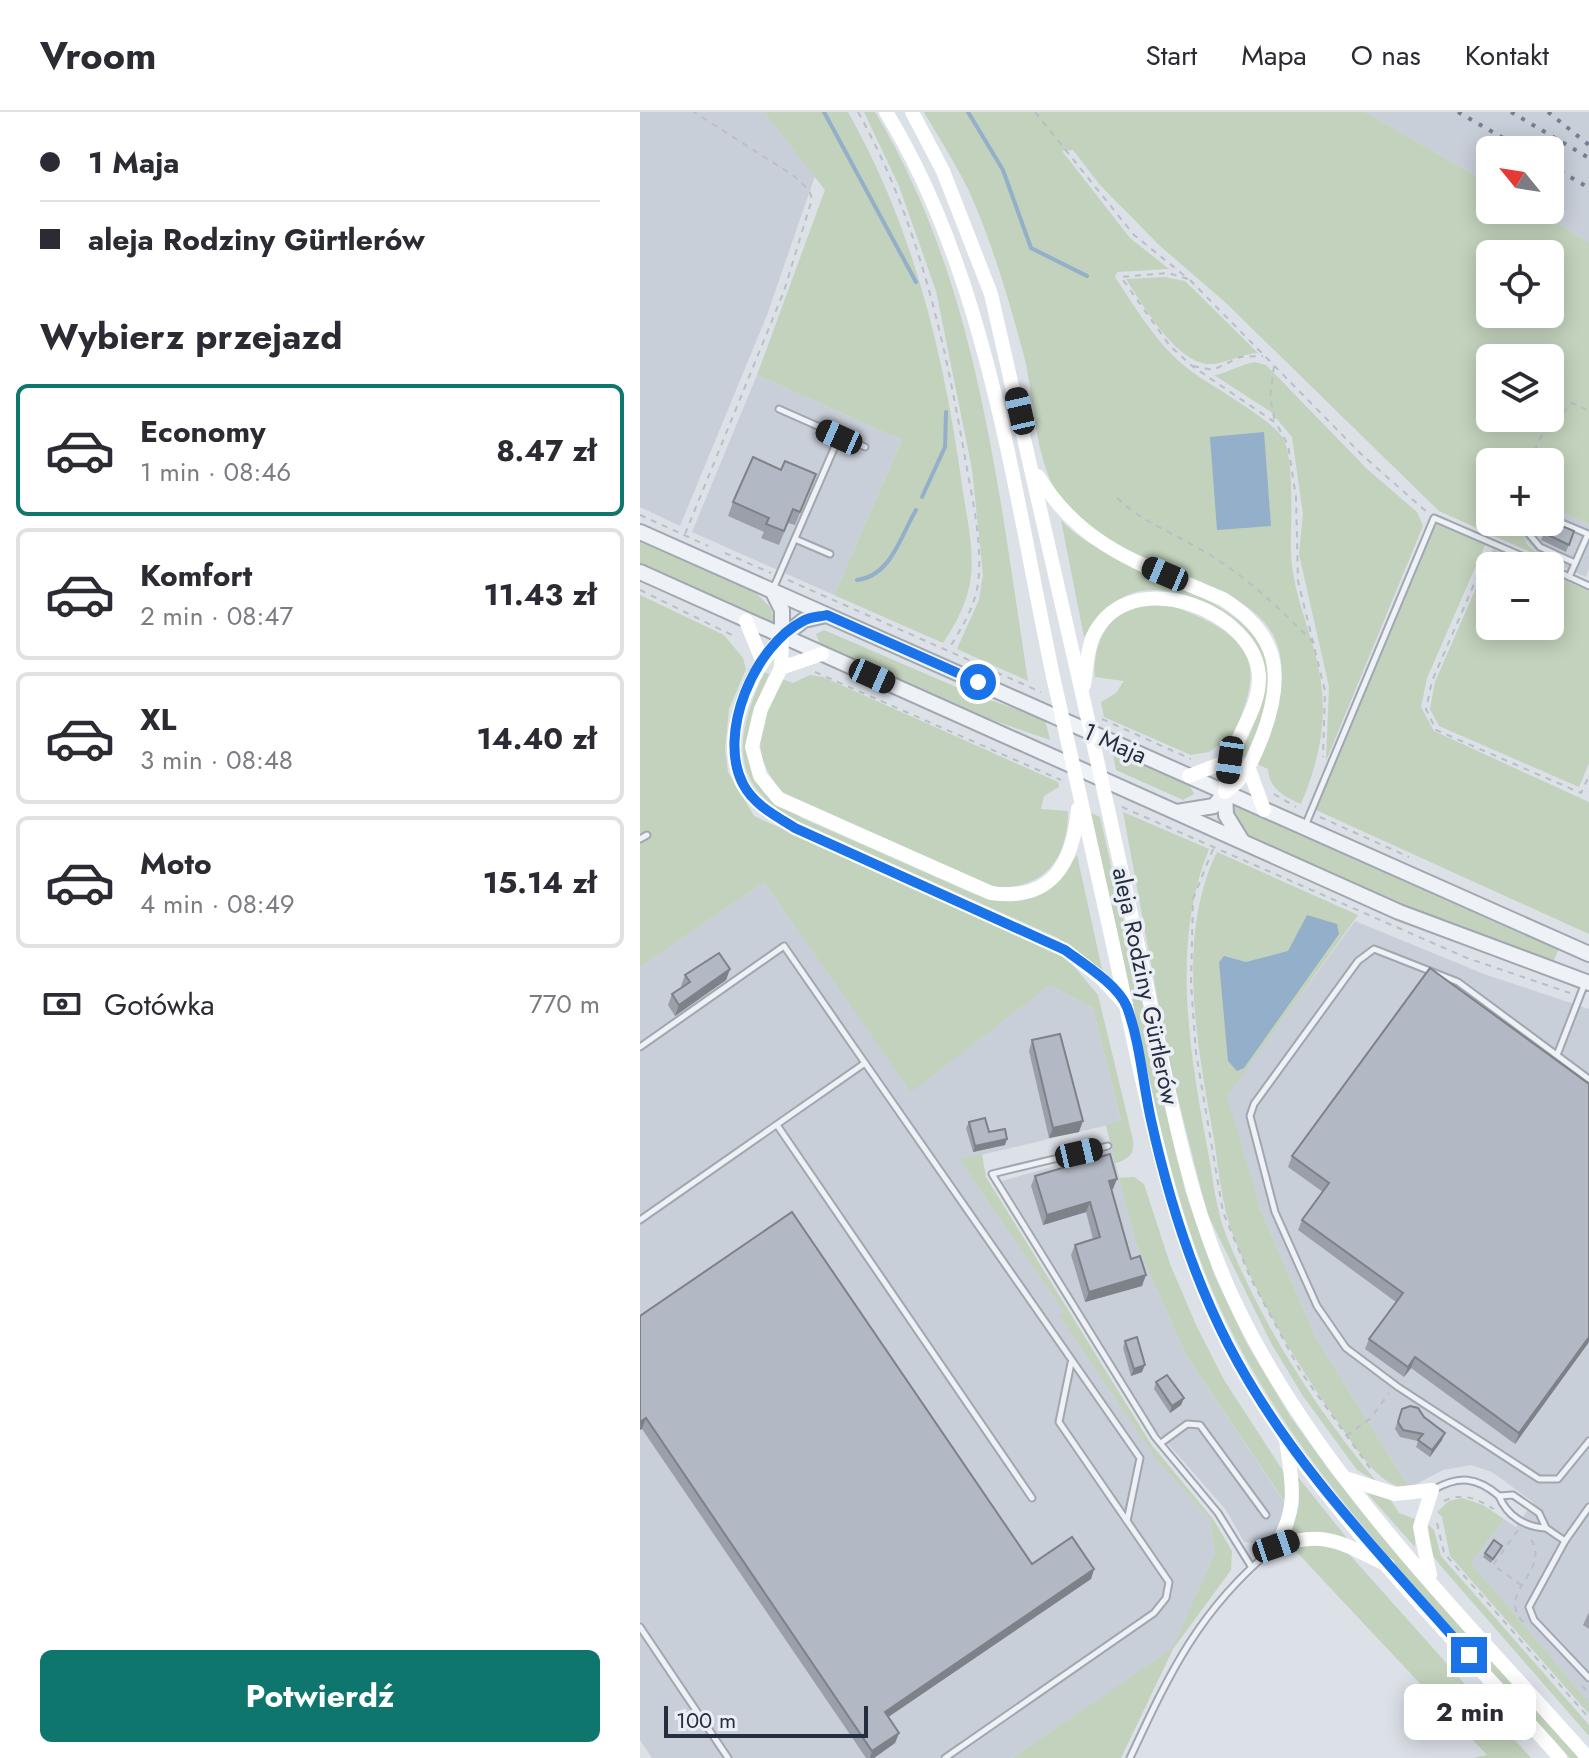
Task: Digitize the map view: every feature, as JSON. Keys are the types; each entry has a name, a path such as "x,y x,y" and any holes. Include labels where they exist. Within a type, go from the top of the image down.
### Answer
{"main road":[{"name":"aleja Rodziny Gürtlerów","path":"886,112 923,182 970,307 992,391 1076,790 1162,1165 1193,1263 1228,1343 1286,1439 1391,1567 1560,1758"},
{"name":"aleja Rodziny Gürtlerów","path":"912,112 943,171 991,294 1082,693 1111,806 1181,1146 1214,1254 1274,1378 1344,1477 1588,1758"},
{"path":"1031,465 1054,502 1077,527 1103,546 1223,599 1255,624 1273,656 1277,677 1273,705 1249,769 1225,792"},
{"path":"1082,693 1092,639 1108,615 1120,606 1150,596 1186,603 1235,630 1255,659 1257,694 1230,760 1225,792"},
{"path":"746,621 762,660"},
{"path":"782,637 762,660 742,707 735,737 737,767 744,785 755,800 795,828 1065,950 1101,978 1126,1005"},
{"path":"782,637 781,668 753,731 755,764 767,787 795,807 991,893 1023,893 1054,878 1066,862 1076,836 1076,790"},
{"path":"781,668 822,654"},
{"path":"1189,776 1230,760"},
{"path":"1249,769 1264,810"},
{"path":"1276,1546 1289,1523 1293,1498 1286,1439"},
{"path":"1344,1477 1395,1494 1432,1490 1420,1527 1432,1580"},
{"path":"1276,1546 1304,1536 1326,1538 1391,1567"}],"street":[{"name":"1 Maja","path":"640,532 775,583 827,615 1264,810 1307,820 1589,954"},
{"name":"1 Maja","path":"640,572 1412,918 1587,982"},
{"path":"775,583 782,610 782,637"},
{"path":"782,637 804,620 827,615"},
{"path":"1176,812 1214,806 1225,792"},
{"path":"1225,792 1226,815 1242,841"}],"lane":[{"path":"779,409 865,447"},
{"path":"775,583 839,437"},
{"path":"1307,820 1434,518 1513,552"},
{"path":"1564,524 1588,534 1569,577"},
{"path":"1530,536 1533,542 1575,563"},
{"path":"795,539 830,554"},
{"path":"1564,575 1589,586"},
{"path":"640,839 647,835"},
{"path":"640,1047 784,946 1071,1363 1140,1458 1127,1521"},
{"path":"1589,1079 1458,982 1374,949 1366,952 1350,973 1254,1104 1250,1116 1275,1212 1317,1306 1346,1348 1360,1361 1539,1479 1558,1479 1589,1441"},
{"path":"1557,1055 1587,982"},
{"path":"640,1220 865,1063"},
{"path":"777,1125 1032,1498"},
{"path":"1108,1146 992,1174 1161,1443 1218,1513 1251,1566"},
{"path":"945,1758 1154,1613 1166,1598 1169,1582 1059,1422 1071,1363"},
{"path":"1161,1443 1187,1424 1200,1425 1266,1515"},
{"path":"1432,1490 1457,1479 1473,1479 1499,1496 1504,1508 1528,1527 1546,1528"},
{"path":"1499,1496 1513,1495 1539,1513 1546,1528 1565,1541"},
{"path":"1589,1507 1565,1541 1529,1607 1534,1620 1589,1678"},
{"path":"1130,1758 1198,1625 1251,1566 1276,1546"},
{"path":"640,1627 728,1758"}],"path":[{"path":"685,535 784,291 812,199 809,190 794,176 694,112"},
{"path":"858,112 884,159 927,274 953,389 970,484 978,584 971,611 947,651"},
{"path":"1035,112 1134,235 1188,279 1361,454 1434,518"},
{"path":"1188,279 1168,273 1121,277 1152,325 1192,366 1276,423"},
{"path":"1192,366 1213,370 1240,357 1265,356"},
{"path":"1274,366 1270,397 1276,423 1288,445 1296,497 1298,581 1325,691 1323,762"},
{"path":"1536,448 1541,437 1572,403 1589,411"},
{"path":"1117,498 1141,520 1201,550 1269,597 1315,644"},
{"path":"640,515 713,548"},
{"path":"1495,536 1432,681 1426,709 1436,730 1589,797"},
{"path":"725,553 775,583 947,651 1043,693"},
{"path":"640,590 732,633 740,641"},
{"path":"810,672 823,672 1076,790"},
{"path":"1097,717 1192,759"},
{"path":"1581,793 1589,776"},
{"path":"1269,790 1307,820 1413,859"},
{"path":"1111,806 1467,958 1551,986"},
{"path":"1345,1437 1371,1418 1388,1394"},
{"path":"1442,1503 1461,1496 1479,1500 1497,1511"},
{"path":"1521,1586 1493,1565 1518,1527 1533,1542 1536,1559 1515,1604 1519,1616 1529,1627"},
{"path":"1579,1682 1589,1693"}],"shaded area":[{"path":"640,112 764,112 815,176 767,315 680,526 640,507"},
{"path":"1365,112 1589,112 1589,242 1558,224 1564,224 1564,136 1476,136 1476,176"},
{"path":"757,375 902,440 834,595 692,532"},
{"path":"1564,514 1589,524 1589,569 1586,577 1564,567 1564,552 1536,552 1522,536 1564,536"},
{"path":"764,882 911,1091 1050,985 1093,1008 1121,1122 960,1160 1064,1312 1060,1316 1156,1459 1210,1520 1215,1553 1173,1649 1012,1758 652,1758 640,1740 640,967"},
{"path":"1355,921 1484,974 1589,1009 1589,1702 1471,1563 1504,1519 1516,1527 1533,1502 1492,1472 1471,1465 1443,1470 1409,1488 1316,1338 1261,1211 1226,1096"},
{"path":"1112,1150 1136,1243 1186,1355 1287,1506 1278,1531 1264,1544 1244,1542 1226,1510 1154,1428 1002,1181"}],"green space":[{"path":"764,112 848,112 891,200 908,246 923,292 946,388 971,542 972,565 967,594 943,643 834,595 902,440 757,375 825,190"},
{"path":"864,112 875,112 910,177 938,245 961,316 994,461 1028,681 957,649 979,600 983,574 972,469 936,291 899,186"},
{"path":"924,112 1365,112 1476,176 1476,224 1558,224 1589,242 1589,524 1564,514 1564,448 1476,448 1476,528 1439,511 1226,303 1159,245 1100,185 1073,150 1062,151 1130,238 1169,269 1117,272 1115,277 1156,337 1187,368 1255,413 1284,440 1291,476 1294,581 1315,654 1323,706 1319,749 1301,804 1289,798 1271,782 1268,769 1257,764 1275,715 1281,677 1278,647 1266,624 1244,605 1216,588 1094,532 1067,508 1051,482 1040,446 1023,352 1005,290 977,210"},
{"path":"1165,277 1185,281 1258,353 1208,364 1184,353 1161,330 1126,279"},
{"path":"1255,362 1266,365 1367,469 1417,512 1423,526 1326,761 1329,687 1299,554 1303,514 1292,437 1271,412 1214,375"},
{"path":"1061,520 1085,540 1116,558 1186,589 1219,607 1246,627 1264,651 1270,682 1264,711 1245,758 1240,756 1258,714 1265,680 1258,650 1247,633 1213,606 1193,597 1152,590 1133,593 1117,601 1084,637"},
{"path":"1436,524 1485,545 1482,552 1476,552 1476,566 1427,678 1421,707 1434,731 1589,802 1589,934 1316,810"},
{"path":"1494,536 1523,536 1536,552"},
{"path":"640,540 753,590 770,607 777,626 640,564"},
{"path":"1564,580 1589,591 1589,763 1579,787 1439,726 1430,709 1435,682 1476,588 1476,640 1564,640"},
{"path":"640,595 724,635 743,658 746,669 729,709 725,749 728,772 754,816 1067,958 1098,995 1133,1140 1132,1153 1127,1158 1115,1163 1106,1125 1121,1121 1093,1008 1050,985 911,1092 764,882 640,967"},
{"path":"1142,605 1170,605 1224,630 1248,658 1251,676 1248,696 1227,750 1217,746 1209,752 1191,755 1104,717 1101,702 1116,693 1124,681 1095,677 1096,655 1104,633 1110,623 1127,610"},
{"path":"824,630 970,693 1045,719 1050,740 978,715 821,646 816,634"},
{"path":"764,672 769,674 752,714 746,742 752,773 764,793 802,818 991,899 1020,899 1046,889 1077,855 1103,974 1058,938 791,818 770,803 755,787 743,753 748,715"},
{"path":"810,675 823,677 1058,782 1059,787 1044,796 1041,809 1068,811 1063,844 1050,868 1027,883 994,887 782,792 764,762 761,749 763,723 782,679 793,683"},
{"path":"1112,749 1189,784 1194,794 1183,800 1116,770"},
{"path":"1231,803 1559,948 1553,963 1452,927 1259,842 1240,826"},
{"path":"1123,812 1209,849 1197,885 1190,923 1187,999 1195,1077 1220,1215 1240,1268 1273,1333 1311,1395 1377,1482 1357,1470 1303,1396 1271,1343 1207,1213 1171,1071"},
{"path":"1091,813 1100,817 1185,1191 1214,1274 1247,1344 1290,1416 1334,1477 1579,1758 1570,1758 1428,1602 1336,1493 1257,1377 1224,1316 1197,1253 1168,1155"},
{"path":"1217,852 1358,915 1227,1096 1261,1211 1316,1338 1409,1488 1388,1482 1369,1465 1325,1403 1293,1354 1249,1274 1229,1223 1202,1068 1194,994 1193,957 1197,920 1204,885"},
{"path":"982,1154 986,1177 1151,1444 1213,1519 1232,1551 1231,1570 1173,1649 1121,1758 1012,1758 1172,1649 1215,1553 1210,1520 1156,1459 1059,1315 1064,1312 959,1159"},
{"path":"1134,1177 1144,1184 1170,1264 1196,1325 1224,1380 1285,1474 1285,1502 1186,1355 1136,1243 1119,1178"},
{"path":"1298,1477 1350,1542 1321,1532 1291,1534 1299,1504"},
{"path":"1367,1493 1390,1499 1399,1513 1415,1519 1415,1547"},
{"path":"1462,1498 1483,1505 1504,1519 1471,1563 1589,1702 1589,1714 1450,1556 1442,1517 1437,1512 1449,1501"},
{"path":"1428,1524 1434,1530 1441,1556 1589,1725 1589,1736 1440,1565 1431,1553"},
{"path":"1327,1544 1349,1554 1531,1758 1472,1758 1487,1755 1291,1546"}],"water":[{"path":"1264,432 1271,526 1217,530 1210,437"},
{"path":"1307,915 1337,924 1339,934 1244,1068 1237,1071 1228,1061 1219,962 1224,956 1246,962 1288,951"}],"building":[{"path":"753,457 781,470 785,461 816,474 800,512 793,509 784,531 766,524 769,518 733,502"},
{"path":"1564,527 1574,531 1569,545 1550,536 1564,536"},
{"path":"719,953 730,969 679,1005 672,994 690,982 685,975"},
{"path":"1430,968 1589,1084 1589,1337 1519,1433 1415,1357 1408,1367 1369,1339 1403,1293 1302,1220 1329,1183 1292,1156"},
{"path":"1060,1034 1083,1121 1053,1128 1032,1040"},
{"path":"985,1118 989,1132 1005,1129 1007,1139 975,1146 969,1122"},
{"path":"1110,1154 1117,1179 1109,1181 1131,1259 1140,1256 1146,1275 1089,1292 1075,1245 1100,1237 1090,1202 1047,1215 1035,1176"},
{"path":"792,1212 1032,1564 1072,1537 1094,1569 885,1712 899,1733 872,1751 646,1418 640,1422 640,1316"},
{"path":"1137,1337 1145,1365 1134,1369 1125,1341"},
{"path":"1167,1375 1184,1398 1172,1406 1156,1382"},
{"path":"1410,1406 1418,1408 1424,1417 1445,1433 1432,1450 1418,1440 1423,1434 1403,1430 1398,1422 1402,1409"},
{"path":"1494,1540 1502,1546 1493,1559 1485,1553"}],"waterway":[{"path":"824,112 916,282"},
{"path":"968,112 1003,170 1031,248 1087,276"},
{"path":"922,497 945,447 946,412"},
{"path":"857,580 869,577 886,563 916,510"}],"railway":[{"path":"1458,112 1500,136"},
{"path":"1511,112 1589,158"},
{"path":"1548,112 1589,145"},
{"path":"1564,173 1589,188"}],"route":[{"path":"978,682 827,615 804,620 782,637 762,660 742,707 735,752 744,785 769,812 795,828 1065,950 1101,978 1126,1005 1170,1194 1193,1263 1228,1343 1286,1439 1315,1477 1469,1655"}]}
